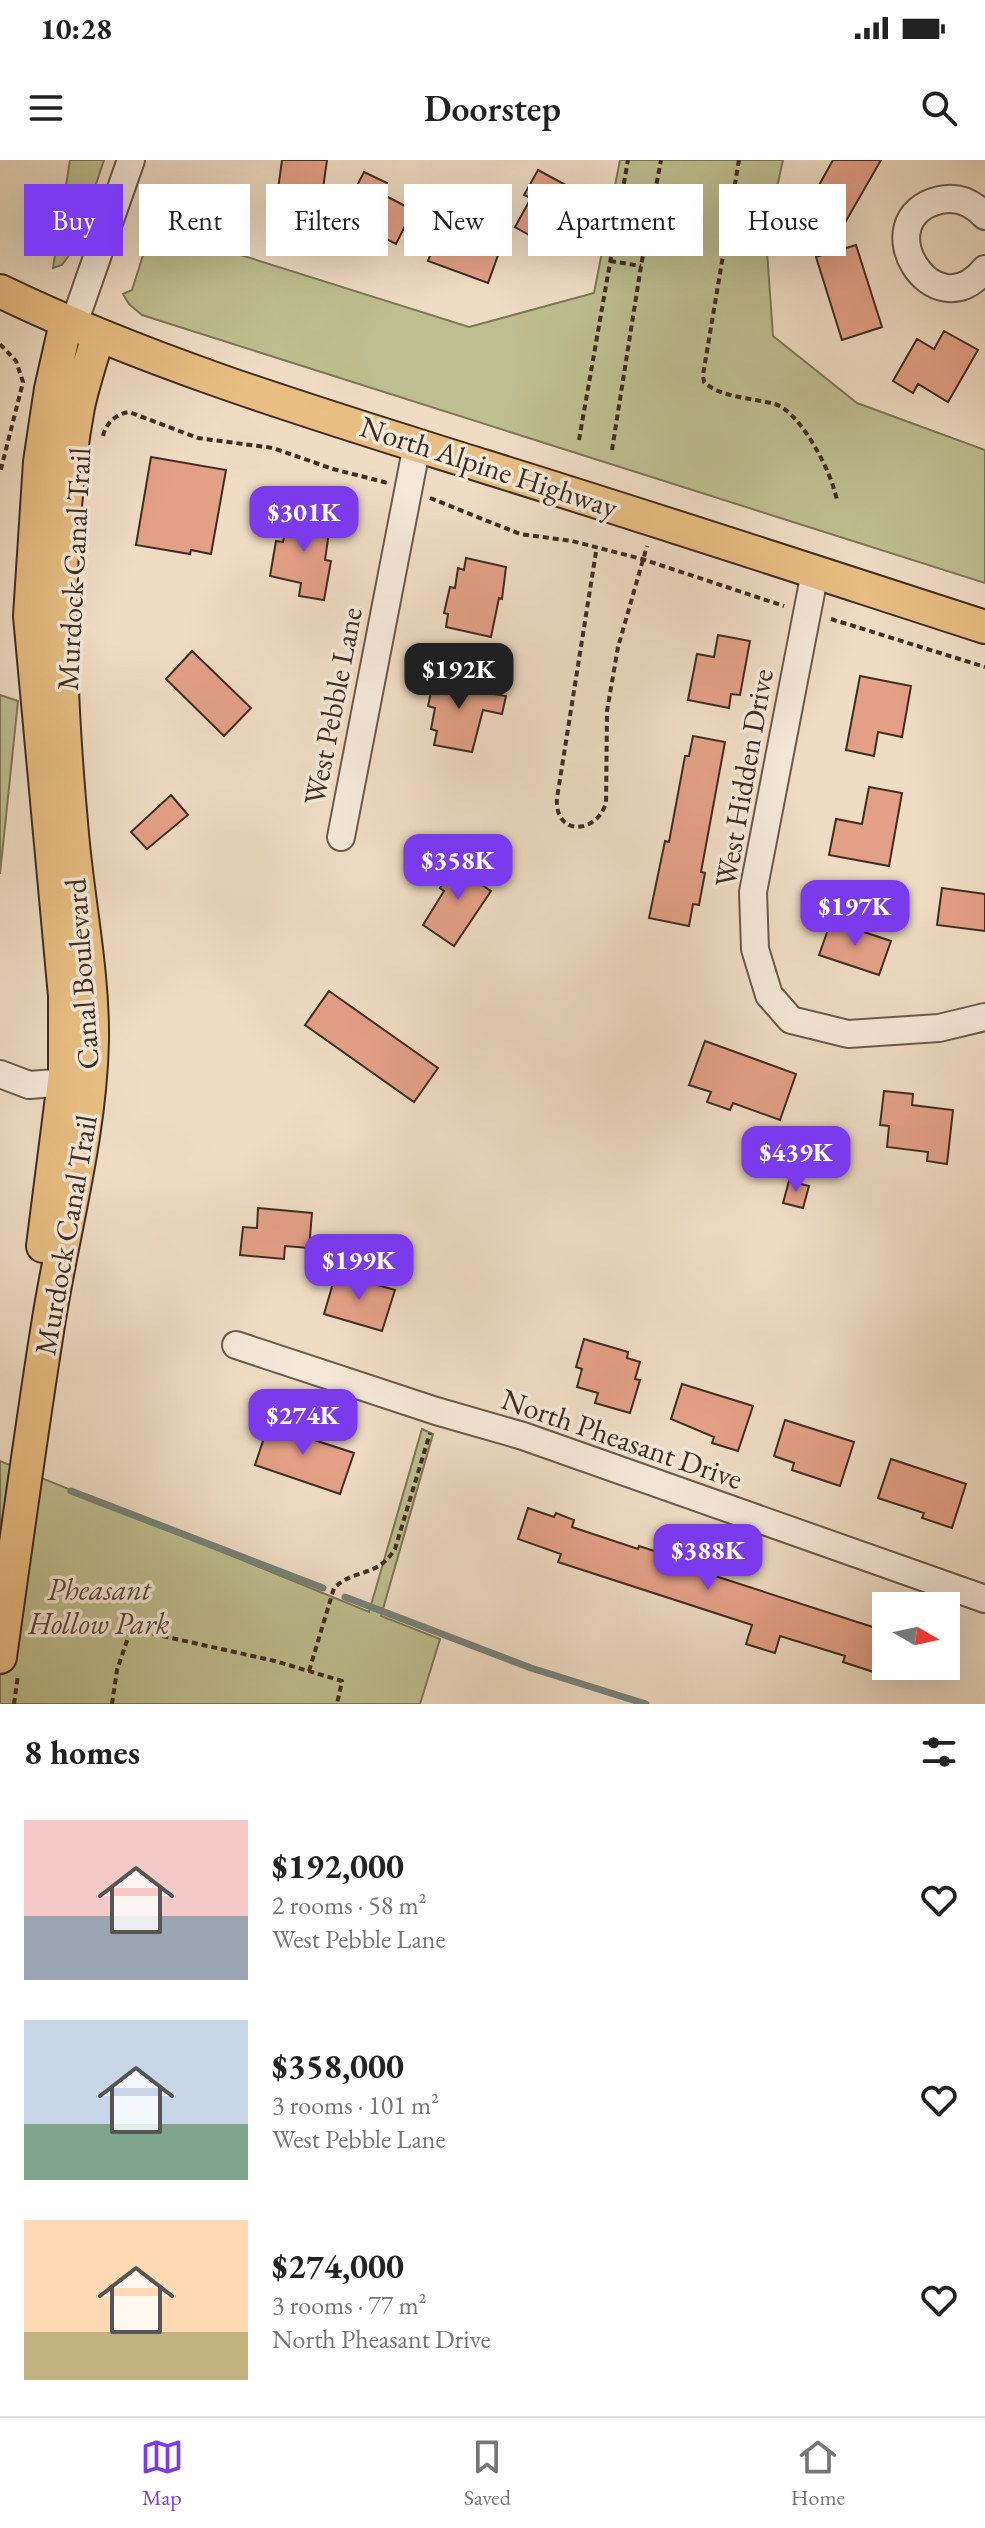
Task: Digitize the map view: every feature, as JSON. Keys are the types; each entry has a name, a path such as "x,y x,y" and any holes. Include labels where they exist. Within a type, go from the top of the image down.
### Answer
{"main road":[{"name":"North Alpine Highway","path":"0,291 79,329 417,445 985,627"},
{"name":"Canal Boulevard","path":"0,1564 77,1081 92,1038 59,663 63,532 79,405 79,329"},
{"name":"Canal Boulevard","path":"9,1665 50,1315 75,1188 77,1081"}],"street":[{"path":"79,329 131,160"},
{"path":"985,216 968,202 957,199 935,201 917,213 907,236 906,249 918,273 941,287 968,283 985,269"},
{"name":"West Pebble Lane","path":"341,837 417,445"},
{"name":"West Hidden Drive","path":"815,572 753,892 755,949 769,995 791,1020 848,1034 939,1028 985,1017"},
{"path":"0,1074 29,1085 77,1081"},
{"name":"North Pheasant Drive","path":"236,1345 436,1411 523,1436 985,1599"}],"path":[{"path":"579,440 628,160"},
{"path":"612,450 661,160"},
{"path":"739,160 705,360 704,382 713,389 774,404 789,411 832,481 837,502"},
{"path":"610,261 641,266"},
{"path":"0,344 16,361 23,382 0,473"},
{"name":"Murdock Canal Trail","path":"102,440 110,422 118,415 129,412 198,438 273,448 333,469 407,488 520,534 572,541 642,559 618,647 607,711 606,803 603,812 592,824 574,827 566,824 558,814 557,798 596,552"},
{"path":"309,1672 334,1588 342,1580 375,1570 387,1561 395,1549 436,1411"},
{"path":"112,1704 117,1670 131,1629 275,1661 342,1681 337,1704"},
{"path":"9,1665 14,1704"}],"green space":[{"path":"70,160 104,160 96,184 66,184"},
{"path":"620,160 783,160 778,184 719,184 719,256 767,256 773,336 857,403 985,450 985,583 142,315 123,294 132,290 143,256 244,256 469,327 594,293 601,256 703,256 703,184 615,184"},
{"path":"55,256 68,256 62,265 53,268"},
{"path":"0,695 18,701 0,874"},
{"name":"Pheasant Hollow Park","path":"422,1429 433,1434 381,1616 440,1639 420,1704 0,1704 0,1461 369,1612"}],"building":[{"path":"282,160 327,160 324,184 279,184"},
{"path":"833,160 881,160 846,221 846,184 820,184"},
{"path":"538,170 564,184 530,184"},
{"path":"364,172 387,183 387,184 358,184"},
{"path":"388,197 404,205 404,228 396,244 388,240"},
{"path":"528,203 528,234 515,227"},
{"path":"856,245 882,327 842,340 816,257 846,256 846,248"},
{"path":"430,256 498,256 488,283 428,261"},
{"path":"944,331 978,350 948,402 918,384 913,393 893,381 917,339 934,349"},
{"path":"151,457 226,470 211,554 191,550 190,554 136,545"},
{"path":"290,511 331,518 325,560 331,561 324,600 299,596 301,583 270,576 276,541 283,542"},
{"path":"466,558 506,567 502,599 499,598 491,637 446,627 448,614 444,613 450,587 455,588 458,568 464,570"},
{"path":"718,635 750,641 740,695 731,694 729,708 688,700 697,654 714,657"},
{"path":"192,651 251,708 224,736 166,679"},
{"path":"436,669 462,674 459,688 506,696 502,714 483,710 472,752 434,745 437,731 431,729 435,708 428,706"},
{"path":"860,676 911,686 902,737 878,732 874,756 846,750"},
{"path":"693,736 725,742 701,872 705,873 699,905 693,904 689,926 649,918 665,841 669,842 685,756 689,756"},
{"path":"869,787 902,793 889,866 829,855 836,819 862,824"},
{"path":"171,795 188,815 147,849 131,832"},
{"path":"462,857 483,870 476,881 491,891 454,946 423,925 444,891 440,888"},
{"path":"942,888 985,894 985,931 937,925"},
{"path":"831,921 891,941 879,975 819,955"},
{"path":"329,991 438,1068 414,1102 305,1025"},
{"path":"705,1041 796,1074 780,1120 733,1103 730,1110 707,1102 711,1092 689,1085"},
{"path":"884,1091 913,1094 912,1105 953,1110 947,1164 927,1161 928,1152 887,1147 889,1126 880,1125"},
{"path":"789,1181 809,1186 803,1208 783,1203"},
{"path":"258,1208 312,1213 309,1248 285,1246 284,1259 240,1255 243,1227 257,1228"},
{"path":"336,1273 395,1290 382,1331 324,1314"},
{"path":"584,1339 628,1352 627,1358 640,1362 635,1379 640,1380 630,1413 595,1403 598,1393 577,1387 582,1369 576,1367"},
{"path":"682,1384 753,1406 738,1451 712,1443 714,1437 671,1419"},
{"path":"271,1417 304,1429 302,1436 354,1453 340,1494 255,1465"},
{"path":"785,1420 854,1442 840,1486 792,1470 794,1463 774,1456"},
{"path":"891,1459 966,1484 952,1528 922,1518 924,1513 878,1498"},
{"path":"528,1508 554,1517 556,1513 574,1520 572,1527 713,1570 712,1575 872,1627 872,1671 843,1662 845,1656 780,1636 775,1653 746,1644 752,1625 558,1562 561,1554 518,1539"}],"waterway":[{"path":"71,1491 323,1588"},
{"path":"345,1597 531,1668 646,1704"}]}
